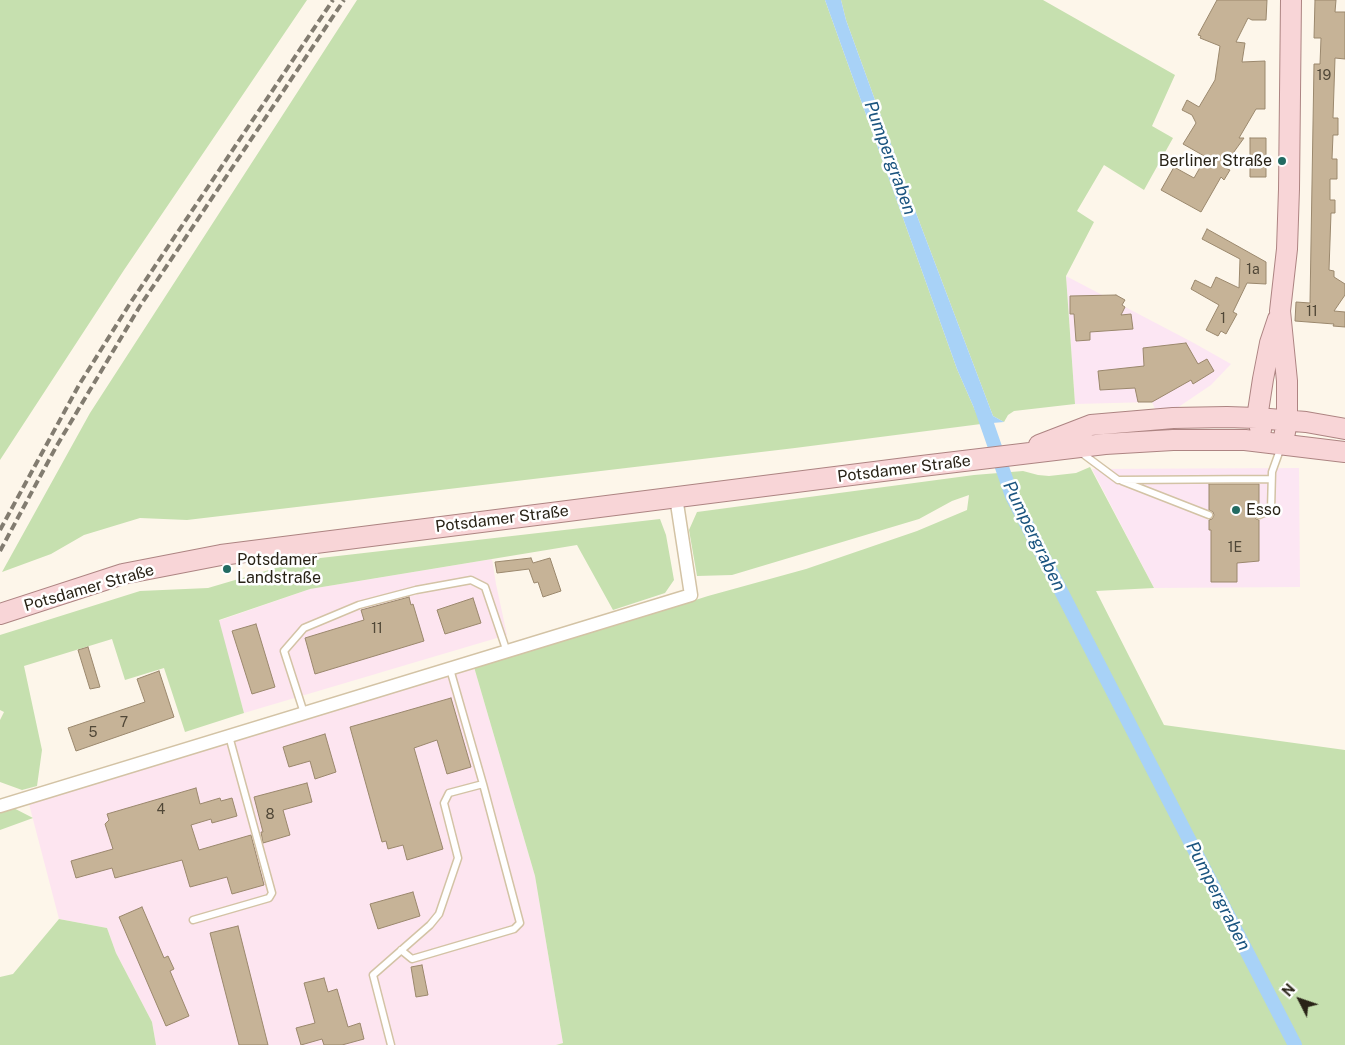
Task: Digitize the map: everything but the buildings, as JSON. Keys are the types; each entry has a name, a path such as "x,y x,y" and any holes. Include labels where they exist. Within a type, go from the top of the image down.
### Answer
{"main road":[{"path":"1280,311 1270,343 1257,418 1261,431 1276,443 1287,421 1287,381 1280,311 1289,189 1291,0"},
{"name":"Potsdamer Straße","path":"1011,456 1091,425 1173,418 1257,418 1345,428"},
{"name":"Potsdamer Straße","path":"0,614 123,574 221,555 1074,448 1173,440 1219,439 1276,443 1345,452"}],"street":[{"path":"0,806 690,595 676,497"}],"lane":[{"path":"1259,515 1271,510 1271,479 1276,443"},
{"path":"1074,448 1118,480 1209,515"},
{"path":"1118,480 1271,479"},
{"path":"304,713 284,651 304,628 358,605 416,590 471,580 485,587 507,652"},
{"path":"401,950 412,959 514,929 520,923 450,669"},
{"path":"193,920 269,898 272,893 228,736"},
{"path":"391,1045 373,975 430,925 439,914 458,858 444,803 450,793 483,784"}],"shaded area":[{"path":"1066,276 1231,364 1211,385 1177,408 1155,409 1152,402 1075,404"},
{"path":"1299,468 1300,587 1154,588 1092,469"},
{"path":"492,559 507,635 244,713 218,621 310,589"},
{"path":"474,667 535,876 563,1043 556,1045 156,1045 152,1022 116,953 107,928 59,919 29,804"}],"green space":[{"path":"0,0 307,0 124,270 0,460"},
{"path":"357,0 825,0 957,369 981,424 795,448 187,520 140,518 84,535 51,554 2,572 90,413"},
{"path":"841,0 1043,0 1175,75 1152,126 1173,138 1144,190 1104,165 1077,211 1094,222 1066,276 1075,404 1014,411 1008,415 1004,422 993,416 916,213 846,20"},
{"path":"1090,467 1154,588 1096,591 1164,725 1345,750 1345,1045 556,1045 563,1043 535,876 474,667 708,596 806,569 917,531 967,510 969,495 952,501 919,519 732,575 697,576 689,530 697,512 974,475 1023,471 1049,476 1076,473"},
{"path":"660,519 666,535 674,580 665,593 613,610 577,545 310,589 219,620 244,713 185,732 164,668 125,680 112,639 24,666 42,750 37,786 22,790 0,782 0,720 4,712 0,710 0,635 140,591 208,588 303,560"},
{"path":"0,801 33,818 0,830"},
{"path":"59,919 107,928 116,953 152,1022 156,1045 0,1045 0,977 13,974"}],"water":[{"path":"825,0 841,0 846,20 916,213 993,416 1004,422 981,424 957,369"}],"waterway":[{"name":"Pumpergraben","path":"981,407 1012,496 1295,1045"}],"railway":[{"path":"0,530 79,385 129,305 333,0"},
{"path":"0,551 56,447 140,306 344,0"}],"place":[{"name":"Berliner Straße","path":"1282,161"},
{"name":"Esso","path":"1236,510"},
{"name":"Potsdamer Landstraße","path":"227,569"}]}
